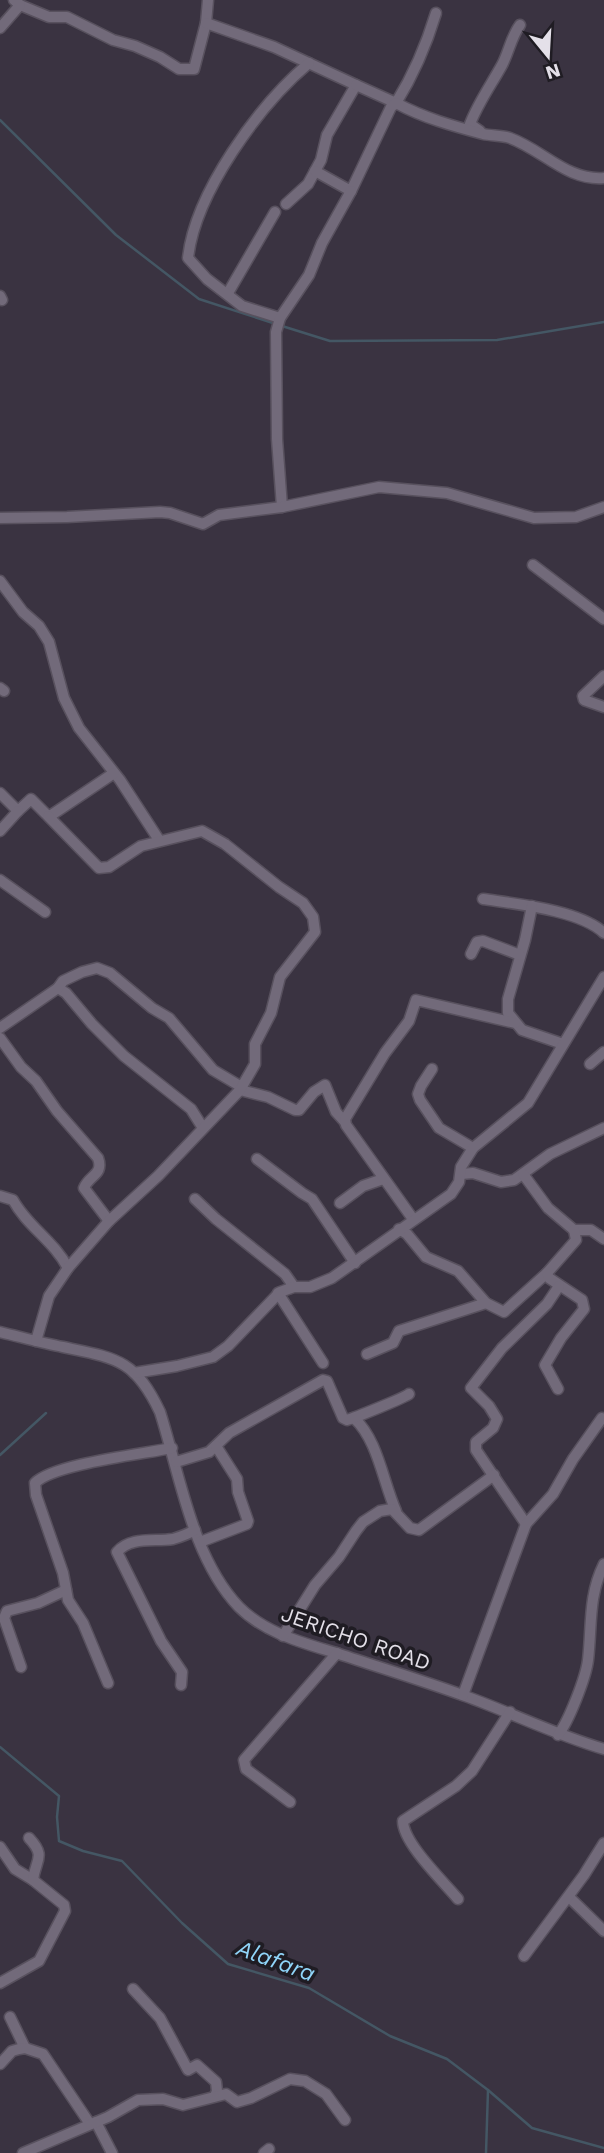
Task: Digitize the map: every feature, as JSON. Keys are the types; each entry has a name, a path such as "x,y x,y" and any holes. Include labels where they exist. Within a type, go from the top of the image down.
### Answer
{"street":[{"path":"0,28 17,2 49,18 66,18 113,40 135,46 179,69 194,69 208,0"},
{"path":"282,508 276,394 276,332 280,318 309,275 322,243 351,191 391,107 413,76 436,13"},
{"path":"205,23 274,47 428,119 486,135 510,138 564,169 589,179 604,178"},
{"path":"486,135 470,124 474,112 502,66 520,25"},
{"path":"280,318 242,306 207,279 188,258 190,237 210,189 243,134 287,83 309,63"},
{"path":"286,204 308,184 321,160 327,135 356,85"},
{"path":"315,171 351,191"},
{"path":"228,293 275,212"},
{"path":"0,517 160,512 203,524 219,515 282,508 379,486 447,493 534,518 576,517 604,507"},
{"path":"533,565 604,618"},
{"path":"0,581 49,642 64,698 79,728 114,773 159,840"},
{"path":"604,676 583,695 584,700 604,707"},
{"path":"48,816 114,773"},
{"path":"0,793 18,811"},
{"path":"0,831 31,799 99,868 109,867 141,846 202,831 225,844 303,903 313,917 315,932 280,977 271,1013 256,1044 255,1064 240,1088 158,1176 109,1221 68,1268 50,1296 36,1342"},
{"path":"0,880 45,912"},
{"path":"483,899 532,906 565,915 599,928 604,933"},
{"path":"532,906 508,999 509,1013 522,1030 563,1044"},
{"path":"471,954 477,942 483,941 520,955"},
{"path":"0,1028 58,988 63,981 97,968 110,973 152,1008 169,1018 214,1070 240,1088 299,1110 314,1092 325,1085 336,1112 413,1219"},
{"path":"134,1373 213,1357 228,1346 278,1293 290,1288 318,1284 355,1263 451,1194 460,1182 461,1167 473,1148 528,1103 604,977"},
{"path":"58,988 66,993 124,1056 191,1109 203,1128"},
{"path":"345,1122 385,1053 410,1021 416,1000 515,1023"},
{"path":"0,1038 98,1158 99,1171 84,1188 109,1221"},
{"path":"590,1064 604,1052"},
{"path":"432,1069 421,1086 418,1094 420,1100 439,1128 473,1148"},
{"path":"461,1174 472,1173 501,1182 514,1180 550,1154 604,1128"},
{"path":"257,1158 312,1199 355,1263"},
{"path":"399,1230 407,1234 426,1257 458,1271 486,1303 504,1312 547,1273 576,1240 574,1230 548,1208 523,1174"},
{"path":"340,1203 363,1185 383,1179"},
{"path":"0,1196 12,1200 34,1229 55,1248 68,1268"},
{"path":"195,1199 285,1274 292,1284 290,1288"},
{"path":"574,1230 591,1230 604,1239"},
{"path":"547,1273 559,1286 582,1300 584,1308 545,1365 558,1389"},
{"path":"526,1524 475,1445 478,1438 493,1428 497,1419 489,1406 471,1388 502,1348 547,1304 559,1286"},
{"path":"278,1293 323,1363"},
{"path":"367,1354 393,1343 400,1331 486,1303"},
{"name":"JERICHO ROAD","path":"0,1332 109,1356 134,1373 152,1395 160,1412 200,1542 227,1591 240,1608 264,1626 283,1636 463,1695 510,1712 558,1735 604,1749"},
{"path":"176,1462 209,1452 229,1433 323,1380 330,1385 343,1418 354,1418 408,1394"},
{"path":"354,1418 378,1457 396,1511 410,1528 419,1530 494,1475"},
{"path":"463,1695 526,1524 553,1494 573,1459 602,1418"},
{"path":"200,1542 247,1524 248,1521 238,1492 237,1479 216,1446"},
{"path":"108,1683 83,1623 68,1600 63,1573 36,1495 35,1483 42,1477 82,1464 172,1448"},
{"path":"283,1636 315,1585 339,1557 363,1522 385,1509 396,1511"},
{"path":"181,1685 182,1672 161,1641 117,1552 122,1547 147,1539 172,1539 195,1531"},
{"path":"558,1735 570,1717 587,1668 591,1601 604,1564"},
{"path":"21,1667 4,1618 7,1611 38,1603 66,1590"},
{"path":"290,1802 246,1769 244,1760 337,1653"},
{"path":"458,1899 410,1840 403,1828 403,1821 456,1786 472,1771 510,1712"},
{"path":"29,1838 39,1852 33,1880"},
{"path":"524,1956 604,1843"},
{"path":"0,1847 15,1869 64,1905 65,1912 39,1961 0,1983"},
{"path":"0,1868 7,1857"},
{"path":"569,1896 604,1931"},
{"path":"133,1989 160,2018 188,2070 197,2066 216,2082 218,2091 215,2096"},
{"path":"10,2017 25,2048"},
{"path":"0,2064 12,2051 25,2048 46,2057 112,2153"},
{"path":"23,2153 138,2100 163,2099 183,2105 226,2094 237,2102 290,2079 305,2081 326,2094 345,2120"}],"waterway":[{"path":"0,120 116,235 199,299 276,324"},
{"path":"282,326 330,341 497,340 604,322"},
{"path":"0,1455 46,1413"},
{"name":"Alafara","path":"0,1747 59,1796 59,1841 83,1851 122,1861 182,1923 228,1964 309,1988 390,2036 447,2059 532,2128 604,2148"},
{"path":"486,2153 488,2090"}]}
